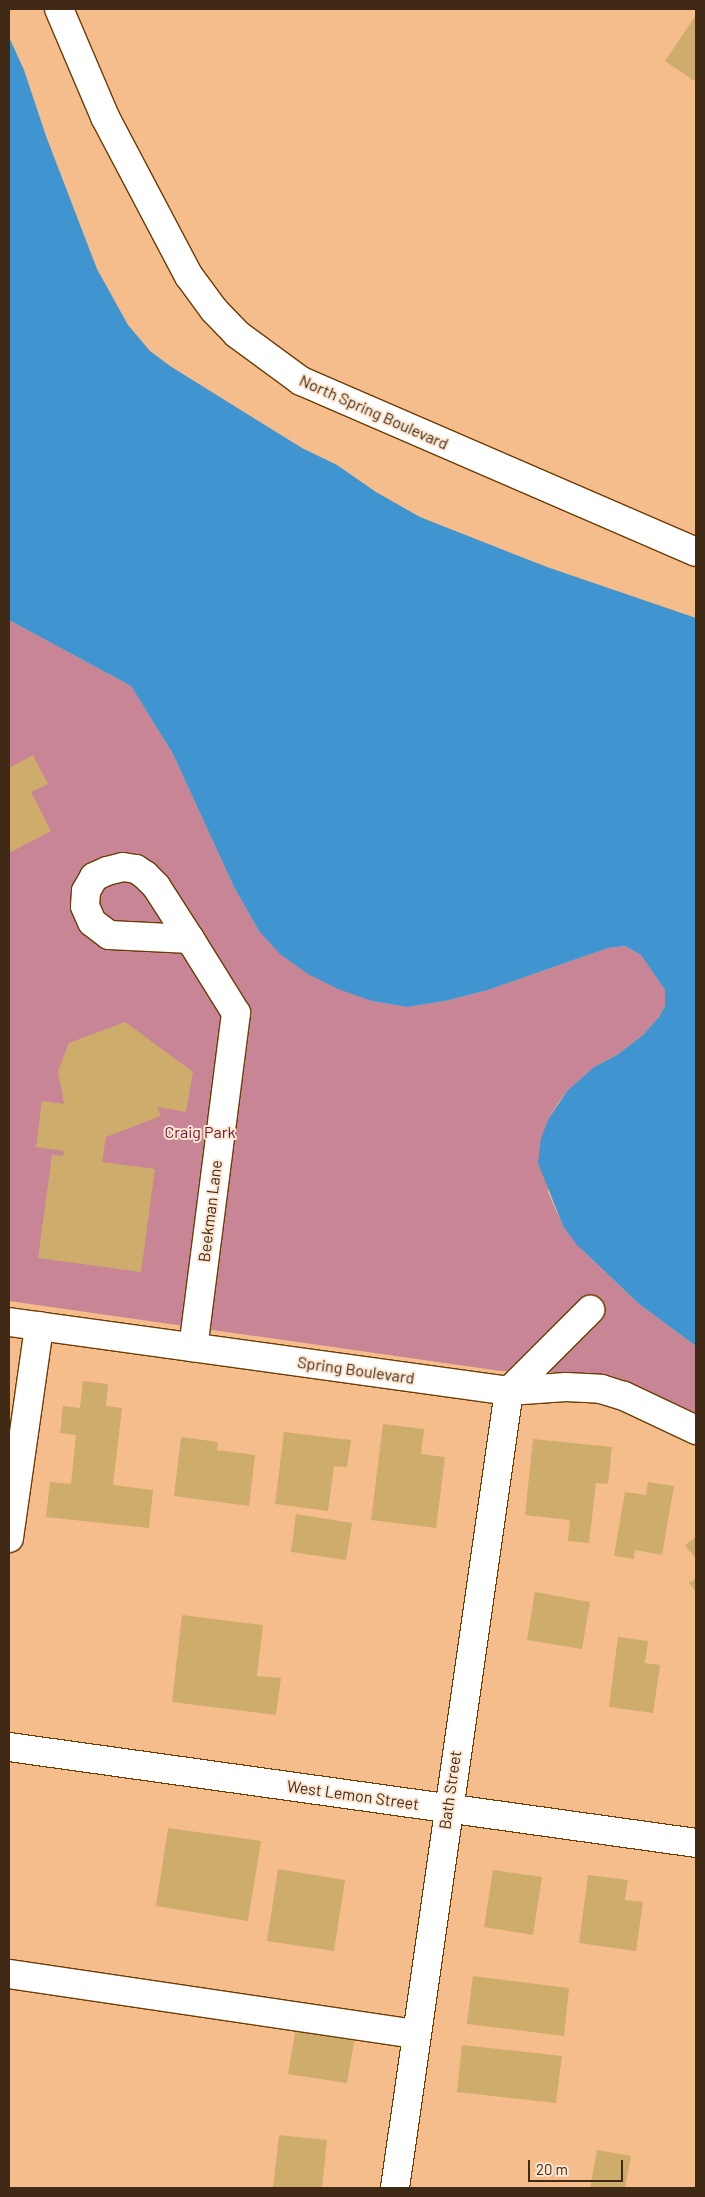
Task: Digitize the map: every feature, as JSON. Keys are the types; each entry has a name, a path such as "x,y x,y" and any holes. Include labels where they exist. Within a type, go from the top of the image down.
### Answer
{"street":[{"name":"North Spring Boulevard","path":"58,9 104,117 189,276 214,310 237,334 301,381 696,552"},
{"name":"Beekman Lane","path":"190,939 236,1013 193,1347"},
{"path":"509,1391 590,1310"},
{"name":"Spring Boulevard","path":"9,1322 509,1391 574,1386 601,1389 624,1396 696,1430"},
{"path":"9,1538 38,1326"},
{"name":"Bath Street","path":"394,2188 509,1391"},
{"name":"West Lemon Street","path":"9,1747 696,1843"},
{"path":"9,1974 416,2034"}],"green space":[{"name":"Craig Park","path":"9,620 131,686 173,754 234,887 259,931 372,1001 407,1007 445,1001 488,990 608,948 625,946 641,955 665,990 665,1006 659,1017 643,1035 617,1055 594,1067 567,1091 558,1103 549,1118 548,1192 563,1226 584,1252 639,1304 696,1346 696,1413 645,1393 583,1373 501,1371 9,1301"}],"water":[{"path":"9,37 24,70 46,136 97,269 128,325 150,351 170,366 302,448 337,465 376,492 420,517 547,567 696,618 696,1346 639,1304 577,1245 563,1226 538,1163 541,1138 549,1118 567,1091 594,1067 617,1055 643,1035 659,1017 665,1006 665,990 641,955 625,946 608,948 488,990 445,1001 407,1007 372,1001 338,989 308,974 280,954 259,931 234,887 173,754 131,686 9,620"}],"building":[{"path":"696,15 696,82 665,61"},
{"path":"33,755 48,784 31,792 51,831 9,853 9,768"},
{"path":"125,1022 193,1072 186,1112 157,1107 161,1116 106,1137 102,1162 155,1169 141,1272 38,1258 52,1155 63,1156 64,1151 36,1147 42,1101 64,1104 58,1071 69,1043"},
{"path":"83,1381 108,1384 106,1406 122,1408 113,1485 153,1490 149,1528 46,1517 50,1482 71,1484 76,1435 60,1433 63,1406 80,1408"},
{"path":"383,1424 424,1429 421,1454 445,1457 436,1528 371,1520"},
{"path":"284,1432 351,1440 347,1467 334,1466 328,1511 275,1504"},
{"path":"181,1437 218,1442 217,1450 255,1455 249,1506 174,1496"},
{"path":"533,1439 612,1447 608,1484 596,1483 589,1543 568,1541 570,1520 525,1515"},
{"path":"648,1482 674,1486 662,1555 635,1550 634,1559 614,1556 625,1492 646,1495"},
{"path":"296,1514 352,1523 346,1560 291,1552"},
{"path":"696,1537 696,1559 685,1545"},
{"path":"696,1578 696,1592 689,1583"},
{"path":"535,1592 590,1602 582,1649 527,1640"},
{"path":"182,1615 263,1625 257,1676 281,1678 276,1715 172,1702"},
{"path":"618,1637 648,1641 645,1663 660,1665 653,1713 609,1707"},
{"path":"168,1828 261,1841 248,1921 156,1906"},
{"path":"278,1869 345,1880 334,1951 267,1941"},
{"path":"493,1870 542,1877 533,1935 484,1927"},
{"path":"588,1875 628,1880 625,1900 643,1902 636,1951 579,1943"},
{"path":"473,1976 569,1988 564,2036 467,2024"},
{"path":"296,2027 355,2036 347,2083 288,2074"},
{"path":"462,2045 562,2056 556,2103 457,2092"},
{"path":"279,2135 327,2140 322,2188 273,2188"},
{"path":"597,2150 631,2156 625,2188 590,2188"}]}
